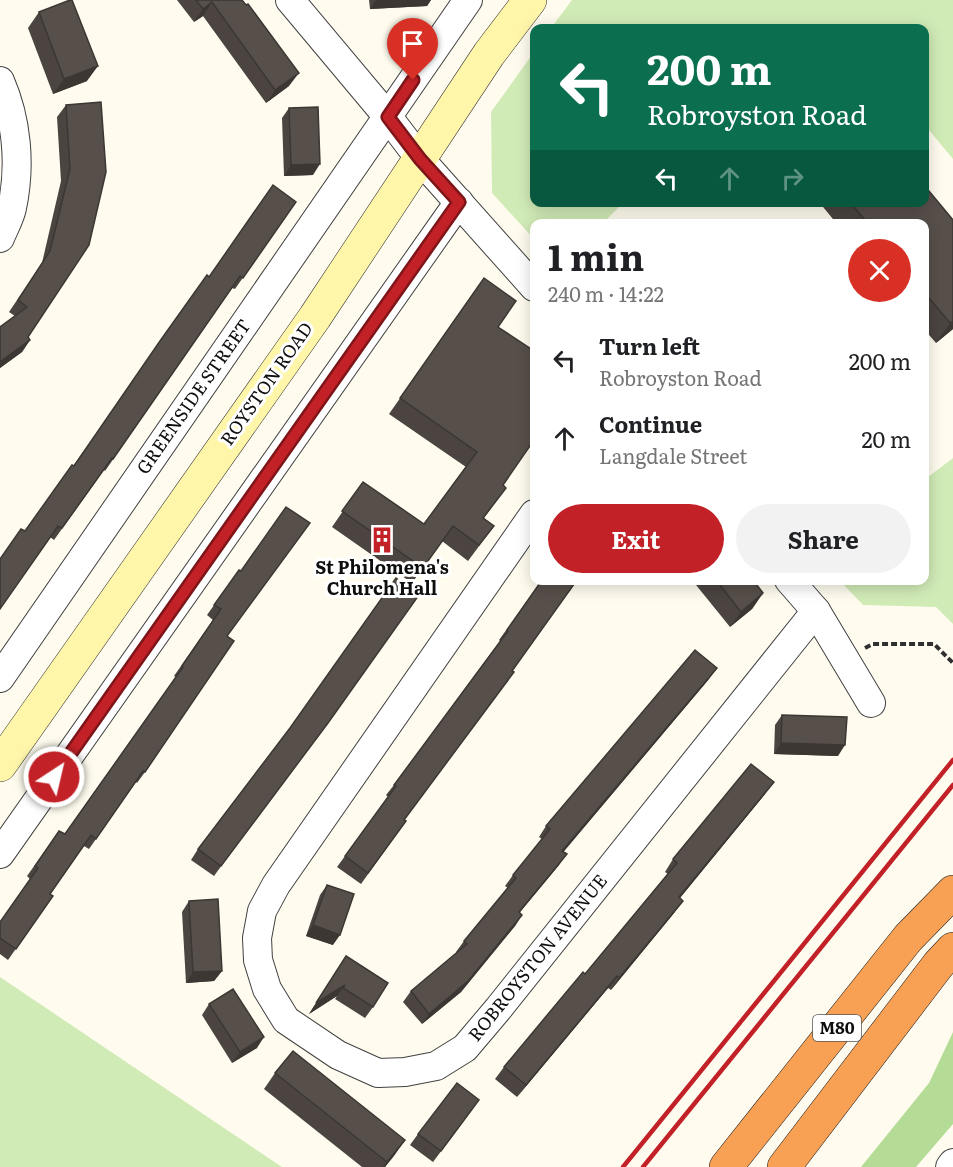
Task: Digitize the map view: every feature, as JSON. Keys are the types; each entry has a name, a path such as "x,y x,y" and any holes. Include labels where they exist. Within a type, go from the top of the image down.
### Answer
{"highway":[{"name":"M80","path":"726,1167 908,939 953,892"},
{"name":"M80","path":"784,1167 938,965 953,949"}],"main road":[{"name":"ROYSTON ROAD","path":"0,765 315,316 489,54 530,0"}],"street":[{"path":"290,0 388,117 420,159 530,282"},
{"name":"GREENSIDE STREET","path":"0,678 468,0"},
{"path":"0,81 9,102 18,166 12,210 0,238"},
{"path":"0,854 459,202"},
{"name":"ROBROYSTON AVENUE","path":"530,520 276,885 262,911 257,938 258,960 267,989 285,1020 339,1055 378,1073 405,1072 436,1066 465,1048 816,611"},
{"path":"793,585 816,611 846,657 871,703"},
{"path":"950,1167 953,1163"}],"path":[{"path":"846,657 873,644 934,644 953,663"}],"green space":[{"path":"572,0 953,0 953,159 929,130 929,24 554,24"},
{"path":"530,58 530,207 619,207 607,219 530,219 530,235 492,193 491,112"},
{"path":"953,458 953,624 936,607 863,605 844,585 929,585 929,476"},
{"path":"0,977 282,1167 0,1167"},
{"path":"953,1032 953,1124 916,1167 861,1167 929,1083"}],"building":[{"path":"72,0 98,66 64,79 39,12"},
{"path":"196,0 242,0 246,5 248,4 299,73 275,90 212,2 203,9"},
{"path":"101,102 106,172 89,245 28,337 30,340 0,362 0,327 27,307 18,300 50,251 70,169 66,105"},
{"path":"318,107 320,164 291,165 289,108"},
{"path":"273,185 296,202 243,278 240,276 113,459 62,528 58,526 0,609 0,559 21,529 25,531 72,465 74,466 160,341 207,275 209,277"},
{"path":"929,191 953,220 953,321 950,323 929,298 929,219 864,219 854,207 929,207"},
{"path":"484,278 516,301 498,327 530,348 530,446 503,485 506,488 483,518 494,526 479,545 453,526 423,568 342,511 363,482 424,524 477,452 400,398"},
{"path":"286,507 310,523 227,636 234,641 145,772 143,771 96,839 91,835 50,894 53,896 16,949 0,938 0,922 38,868 35,866 59,831 65,834 183,667 221,609 214,605"},
{"path":"396,578 419,595 328,723 221,866 198,849 290,728"},
{"path":"538,585 573,585 512,671 514,672 404,820 406,821 368,873 345,856"},
{"path":"720,585 757,585 763,593 741,612"},
{"path":"695,650 717,668 562,851 567,854 519,912 522,915 468,981 429,1014 411,991 467,944 464,941 516,878 513,875 550,829 546,826"},
{"path":"782,715 847,717 845,745 781,743"},
{"path":"751,764 774,782 679,897 683,901 526,1085 504,1067 677,863 673,859"},
{"path":"327,885 354,894 340,935 313,925"},
{"path":"218,899 222,971 193,972 189,901"},
{"path":"346,956 388,983 373,1007 343,988 345,985 316,1003"},
{"path":"233,989 264,1037 240,1052 209,1004"},
{"path":"293,1051 405,1140 387,1162 275,1073"},
{"path":"457,1083 479,1100 441,1151 418,1134"}],"railway":[{"path":"623,1167 953,760"},
{"path":"643,1167 953,785"}],"place":[{"name":"St Philomena's Church Hall","path":"382,540"}],"route":[{"path":"54,777 459,202 420,159 388,117 413,80"}]}
